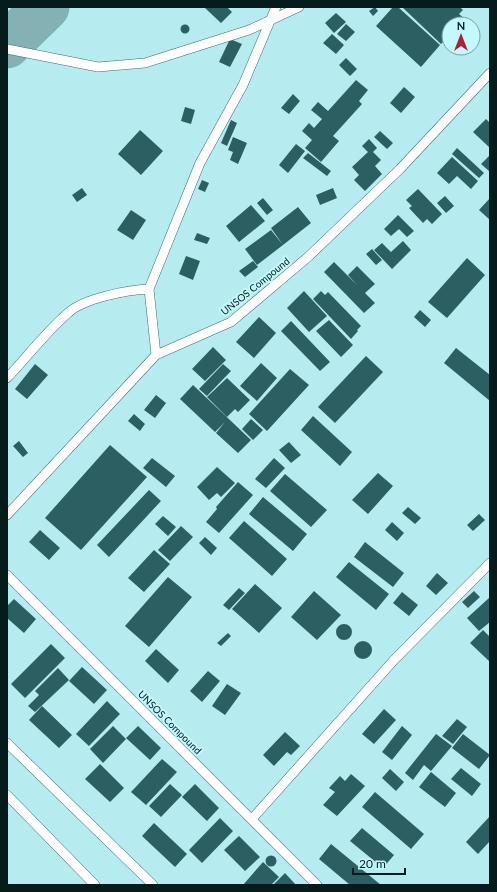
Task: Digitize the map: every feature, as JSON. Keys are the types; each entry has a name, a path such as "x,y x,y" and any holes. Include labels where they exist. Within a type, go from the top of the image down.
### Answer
{"lane":[{"path":"156,355 150,289 200,163 243,85 276,7"},
{"path":"7,49 98,67 145,63 249,30 270,22 299,7"},
{"name":"UNSOS Compound","path":"7,515 156,355 231,322 237,317 308,257 400,169 490,73"},
{"path":"7,378 68,312 96,299 131,290 150,289"},
{"path":"252,819 394,660 490,563"},
{"name":"UNSOS Compound","path":"7,574 317,885"},
{"path":"7,743 153,885"},
{"path":"7,795 95,885"}],"building":[{"path":"227,7 232,12 221,23 205,8"},
{"path":"375,7 378,11 373,16 369,11"},
{"path":"393,7 398,7 440,45 421,67 376,26"},
{"path":"402,7 460,7 463,10 459,14 461,16 441,16 441,44"},
{"path":"336,13 346,22 334,33 325,23"},
{"path":"346,24 355,32 346,41 337,34"},
{"path":"183,25 187,25 189,29 187,33 183,33 181,31 181,27"},
{"path":"332,34 344,45 336,54 323,43"},
{"path":"230,39 242,44 230,67 219,62"},
{"path":"346,58 357,69 350,76 339,65"},
{"path":"356,80 368,90 359,101 362,104 333,136 339,141 321,162 305,148 312,140 302,131 309,123 314,128 322,119 311,110 318,102 328,111"},
{"path":"404,87 415,97 401,113 390,103"},
{"path":"293,94 300,101 289,114 281,108"},
{"path":"185,107 195,110 191,124 181,121"},
{"path":"486,119 490,123 490,148 473,132"},
{"path":"231,120 237,123 227,146 221,143"},
{"path":"140,130 163,151 141,175 118,154"},
{"path":"380,131 393,143 387,149 374,137"},
{"path":"233,137 247,143 238,164 230,160 233,152 228,150"},
{"path":"369,139 377,148 373,152 381,160 375,166 382,174 365,191 354,180 359,175 352,167 368,152 362,146"},
{"path":"296,144 305,151 288,173 279,165"},
{"path":"457,148 484,173 479,178 452,154"},
{"path":"308,153 331,171 327,176 303,158"},
{"path":"490,155 490,170 489,171 481,164"},
{"path":"452,157 478,181 471,189 457,176 449,184 437,173"},
{"path":"202,180 209,183 205,192 198,189"},
{"path":"82,188 87,195 77,202 72,195"},
{"path":"333,188 337,198 320,205 316,195"},
{"path":"418,189 442,214 432,224 427,219 423,223 409,208 412,206 406,200"},
{"path":"445,196 454,206 446,213 437,203"},
{"path":"263,198 273,210 267,215 257,203"},
{"path":"490,198 490,220 479,210"},
{"path":"251,205 265,221 239,242 226,226"},
{"path":"298,207 311,223 283,245 271,228"},
{"path":"131,210 146,220 133,240 117,230"},
{"path":"398,215 414,231 407,237 399,229 391,236 384,229"},
{"path":"271,230 283,245 257,265 245,249"},
{"path":"197,233 210,238 207,244 194,240"},
{"path":"403,241 411,250 392,269 374,250 382,243 391,252"},
{"path":"372,249 382,260 376,265 366,254"},
{"path":"186,256 200,261 193,280 179,274"},
{"path":"467,258 485,275 447,318 428,302"},
{"path":"253,261 258,267 245,277 239,271"},
{"path":"334,262 357,285 348,275 357,266 375,284 365,293 375,303 364,313 324,272"},
{"path":"304,291 327,316 309,332 287,308"},
{"path":"321,291 325,295 328,292 361,326 351,339 313,299"},
{"path":"420,310 431,320 425,327 414,317"},
{"path":"259,317 276,333 254,358 236,342"},
{"path":"329,320 353,345 341,357 316,331"},
{"path":"291,321 330,362 320,371 281,331"},
{"path":"213,347 226,360 205,381 192,369"},
{"path":"456,348 490,375 490,401 444,363"},
{"path":"366,356 383,372 335,423 318,407"},
{"path":"261,363 277,378 257,401 240,386"},
{"path":"35,364 48,375 27,399 15,389"},
{"path":"223,364 231,371 207,396 199,389"},
{"path":"290,369 309,385 267,431 249,414"},
{"path":"227,378 250,400 238,412 235,409 227,417 207,397"},
{"path":"193,385 251,440 238,453 216,433 225,422 215,432 180,399"},
{"path":"156,395 166,403 155,418 144,410"},
{"path":"134,414 145,424 140,431 128,421"},
{"path":"313,416 352,452 340,466 301,430"},
{"path":"251,419 263,430 253,440 242,429"},
{"path":"19,441 28,453 23,457 13,446"},
{"path":"289,442 301,455 291,463 279,450"},
{"path":"110,445 147,477 81,550 45,518"},
{"path":"152,458 175,476 166,487 143,468"},
{"path":"274,458 285,468 266,488 255,479"},
{"path":"217,467 235,483 221,497 217,493 209,500 197,487"},
{"path":"378,473 393,486 368,514 352,500"},
{"path":"285,474 327,510 311,527 270,491"},
{"path":"238,482 253,495 219,533 206,522 217,509 216,507"},
{"path":"149,490 161,501 109,557 97,545"},
{"path":"263,497 307,534 293,551 249,514"},
{"path":"408,507 421,518 415,524 402,513"},
{"path":"479,514 485,520 473,531 467,525"},
{"path":"163,516 176,527 168,536 155,524"},
{"path":"244,521 287,559 272,576 229,538"},
{"path":"392,522 404,533 397,541 385,530"},
{"path":"181,526 193,537 170,561 158,550"},
{"path":"40,530 60,548 49,560 29,542"},
{"path":"205,537 217,548 211,555 199,543"},
{"path":"365,542 404,573 393,587 354,557"},
{"path":"154,550 170,564 144,592 128,578"},
{"path":"349,562 389,594 376,610 336,577"},
{"path":"437,573 448,583 436,595 426,586"},
{"path":"168,577 192,597 149,647 125,626"},
{"path":"255,584 282,608 259,633 232,609"},
{"path":"239,588 245,593 229,610 223,605"},
{"path":"314,591 341,615 317,640 291,617"},
{"path":"474,591 480,597 468,608 462,602"},
{"path":"402,592 418,605 409,616 393,603"},
{"path":"489,598 490,622 479,631 467,618"},
{"path":"14,599 36,619 24,633 7,618 7,606"},
{"path":"341,624 347,624 352,629 350,638 347,640 341,640 336,635 336,629"},
{"path":"483,630 490,637 490,662 470,643"},
{"path":"228,633 231,636 221,646 217,643"},
{"path":"363,641 369,644 372,650 369,656 363,659 357,656 354,650 357,644"},
{"path":"51,644 65,658 25,698 11,684"},
{"path":"156,649 179,670 168,683 145,661"},
{"path":"82,667 107,690 94,704 69,681"},
{"path":"58,668 69,680 35,712 28,706 39,695 35,691"},
{"path":"208,671 220,681 202,702 190,691"},
{"path":"227,684 241,693 225,715 212,706"},
{"path":"107,701 120,714 89,746 76,734"},
{"path":"42,706 72,735 59,748 29,720"},
{"path":"384,709 396,720 374,744 362,734"},
{"path":"457,719 467,727 453,744 442,736"},
{"path":"113,726 126,739 103,763 90,749"},
{"path":"138,726 161,748 150,760 126,738"},
{"path":"402,726 412,735 392,760 382,752"},
{"path":"285,732 300,746 291,755 287,752 274,766 263,755"},
{"path":"436,734 452,746 431,771 424,765 413,780 405,773"},
{"path":"463,734 490,755 479,769 452,748"},
{"path":"162,759 177,772 146,805 131,792"},
{"path":"100,764 124,788 110,802 85,779"},
{"path":"461,768 481,784 472,796 451,779"},
{"path":"390,769 404,782 396,791 382,778"},
{"path":"431,772 456,793 445,807 419,787"},
{"path":"351,774 365,786 337,816 323,805 335,792 329,788 340,776 345,781"},
{"path":"170,784 182,795 161,817 149,806"},
{"path":"195,784 219,808 207,821 182,797"},
{"path":"375,792 424,834 411,849 362,807"},
{"path":"490,816 490,841 478,854 466,842"},
{"path":"220,818 233,831 202,863 189,850"},
{"path":"154,823 187,854 175,867 142,836"},
{"path":"362,828 394,855 383,868 350,841"},
{"path":"239,836 260,857 245,871 224,850"},
{"path":"331,844 381,885 350,885 319,859"},
{"path":"269,856 273,856 275,857 275,865 269,866 266,863 266,859"},
{"path":"263,862 279,877 271,885 243,885"},
{"path":"285,873 296,885 273,885"}],"taxiway":[{"path":"7,45 46,7"}]}
